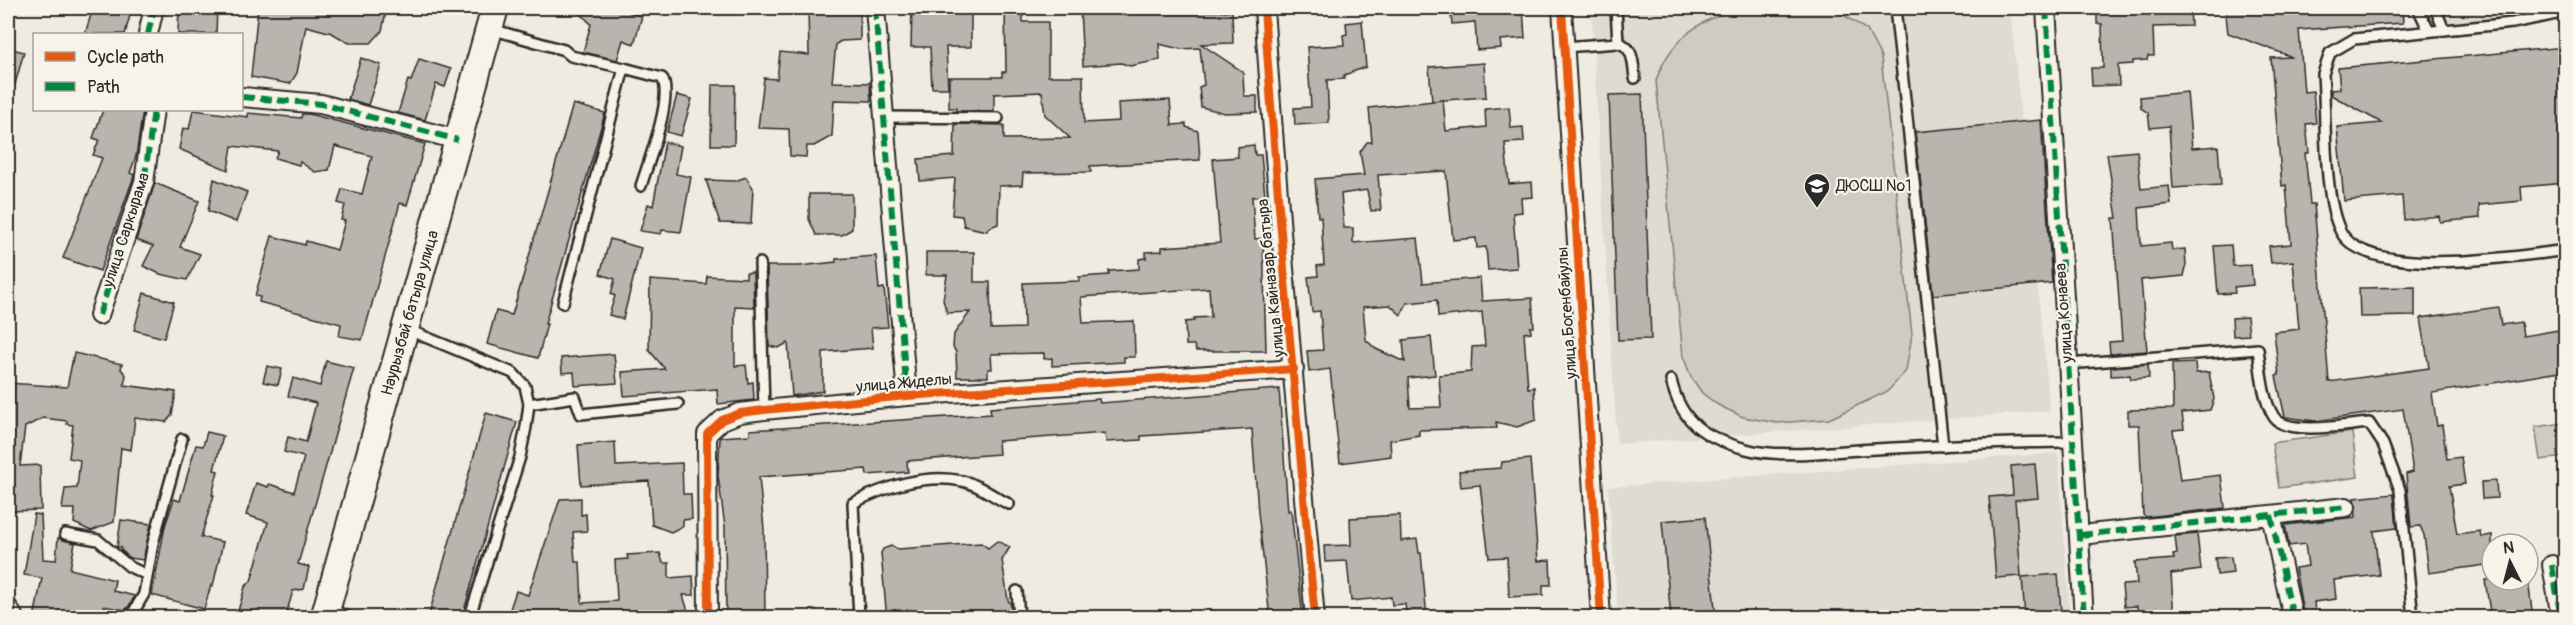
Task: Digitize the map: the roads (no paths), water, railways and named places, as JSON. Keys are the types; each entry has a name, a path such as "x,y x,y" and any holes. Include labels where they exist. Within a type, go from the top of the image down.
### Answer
{"main road":[{"name":"Наурызбай батыра улица","path":"333,614 406,329 492,18"}],"street":[{"path":"148,33 154,8"},
{"name":"улица Жиделы","path":"875,8 907,396"},
{"name":"улица Кайназар батыра","path":"1264,8 1280,252 1294,369 1315,618"},
{"name":"улица Богенбайулы","path":"1562,8 1601,618"},
{"name":"улица Конаева","path":"2046,8 2084,618"},
{"path":"243,97 321,104 458,140"},
{"name":"улица Саркырама","path":"99,315 144,182 154,111"},
{"name":"улица Жиделы","path":"708,618 707,434 722,420 764,410 907,396 1294,369"},
{"path":"2080,535 2346,507"},
{"path":"2271,515 2293,618"},
{"path":"2552,565 2561,618"},
{"path":"8,608 14,618"}],"lane":[{"path":"1616,8 1618,43"},
{"path":"1895,8 1943,446"},
{"path":"2418,8 2429,32"},
{"path":"2435,8 2444,30"},
{"path":"2565,12 2513,23 2354,39 2330,53 2323,74 2331,205 2342,234 2370,255 2437,263 2565,250"},
{"path":"492,18 564,50 571,56 662,78 666,84 662,114 641,186"},
{"path":"1564,47 1623,44 1632,53 1635,78"},
{"path":"563,303 624,68"},
{"path":"883,117 998,118"},
{"path":"760,263 764,410"},
{"path":"406,329 513,373 525,386 529,404 520,457 471,613"},
{"path":"2068,364 2258,349 2264,392 2274,418 2284,425 2306,428 2369,423 2383,444 2400,490 2413,618"},
{"path":"1671,380 1676,402 1692,424 1718,439 1748,450 1802,453 2073,442"},
{"path":"529,404 575,397 581,414 678,404"},
{"path":"130,618 144,594 153,543 182,439"},
{"path":"859,618 853,503 884,490 937,479 962,481 1009,504"},
{"path":"65,534 98,540 130,567 147,575"},
{"path":"1017,591 1019,618"}],"place":[{"name":"ДЮСШ №1","path":"1817,209"}]}
